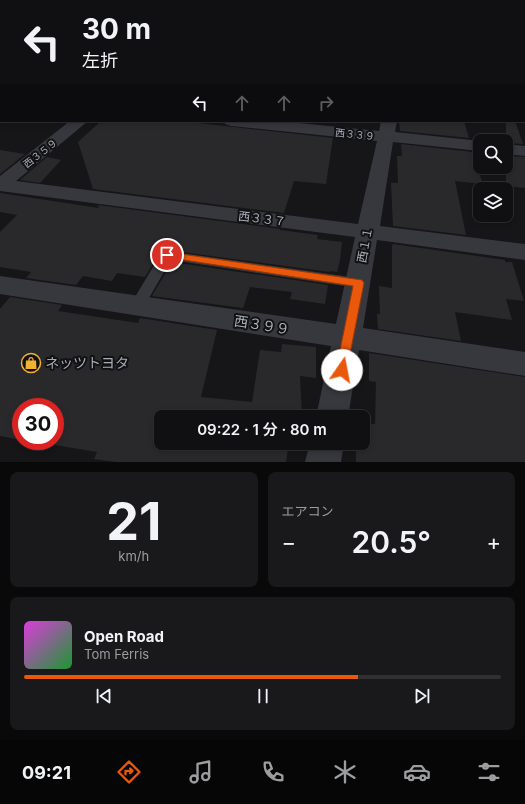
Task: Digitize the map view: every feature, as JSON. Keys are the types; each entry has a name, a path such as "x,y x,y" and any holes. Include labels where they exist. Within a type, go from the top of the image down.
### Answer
{"street":[{"name":"西３５９","path":"0,185 79,122"},
{"name":"西３３９","path":"250,122 387,129 473,145"},
{"name":"西１１","path":"333,410 387,129"},
{"path":"513,150 525,151"},
{"name":"西３３７","path":"0,185 525,252"},
{"name":"西３９９","path":"0,285 348,339 525,364"},
{"path":"323,462 326,450"}],"lane":[{"path":"137,306 167,255 358,283"}],"building":[{"path":"100,122 190,122 333,138 326,184 294,181 284,213 93,189 78,142"},
{"path":"399,122 464,122 469,138 400,131"},
{"path":"506,122 515,122 523,144 513,143 513,134 506,134"},
{"path":"401,144 472,152 473,174 480,174 482,182 473,183 455,181 466,235 393,226 391,183 398,183 397,156 402,156"},
{"path":"0,150 25,154 0,174"},
{"path":"513,156 525,157 525,188 513,187 513,182 506,182 506,174 513,174"},
{"path":"47,157 61,160 40,183 20,180"},
{"path":"0,193 99,208 98,205 318,235 317,239 342,242 340,260 337,272 330,272 167,250 161,251 145,277 117,273 112,281 83,276 76,285 26,278 31,272 0,267 0,232 17,215 0,212"},
{"path":"393,244 512,262 524,301 506,299 512,320 455,312 461,341 378,329 377,314 380,314 379,286 392,288"},
{"path":"172,262 328,285 325,304 290,299 292,292 250,287 243,308 152,296"},
{"path":"10,297 62,305 58,311 138,323 140,318 217,330 201,397 252,402 260,350 281,352 282,344 316,347 316,378 300,376 302,410 154,410 154,450 288,450 286,462 116,462 94,459 97,452 64,446 64,398 12,398 12,438 0,436 0,309"},
{"path":"369,353 525,377 525,462 356,462 356,450 370,450 370,424 375,424 376,382 369,381"}],"place":[{"name":"ネッツトヨタ","path":"31,363"}],"route":[{"path":"167,255 358,283 342,370"}]}
